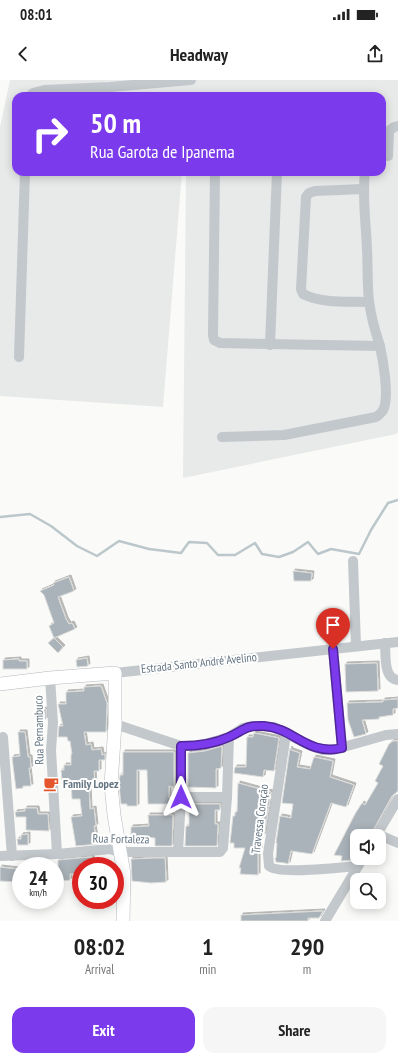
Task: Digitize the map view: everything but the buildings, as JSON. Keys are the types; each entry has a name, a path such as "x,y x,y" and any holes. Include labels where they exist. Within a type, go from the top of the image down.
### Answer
{"main road":[{"name":"Estrada Santo André Avelino","path":"0,684 50,678 115,673"},
{"path":"115,673 115,724 111,785 119,852 124,874 123,921"}],"street":[{"path":"37,92 44,90 110,87 191,80"},
{"path":"389,156 390,131 394,127 398,126"},
{"path":"19,357 25,176"},
{"path":"215,176 213,215 213,338 216,342 220,344 380,346"},
{"path":"270,345 278,176"},
{"path":"222,437 284,435 376,417 382,412 385,404 383,364 369,302 363,189 365,176"},
{"path":"363,189 315,191 309,193 306,197 301,289 303,294 312,298 331,301 369,302"},
{"path":"353,562 356,646"},
{"name":"Estrada Santo André Avelino","path":"115,673 398,642"},
{"path":"385,643 387,672 391,678 398,680"},
{"path":"333,649 342,748"},
{"name":"Rua Pernambuco","path":"50,678 53,723 51,750 57,854"},
{"path":"115,724 181,746 203,745 229,737 244,728 254,726 274,727 311,746 323,750 333,750 386,735 398,734"},
{"name":"Travessa Coração","path":"286,734 268,854 268,866 274,869 302,870 350,863"},
{"path":"3,737 5,773 4,802 12,856"},
{"path":"181,797 227,796 229,737"},
{"path":"178,852 181,797 181,746"},
{"name":"Rua Fortaleza","path":"0,856 110,850 119,852 217,853 223,848 227,796"},
{"path":"380,829 398,799"},
{"path":"386,838 398,843"},
{"path":"325,921 359,865"}],"shaded area":[{"path":"10,80 398,80 398,432 396,434 183,478 186,176 386,176 386,92 12,92 12,176 182,176 163,407 0,396 0,127"}],"waterway":[{"path":"0,517 30,514 51,526 77,546 97,556 119,541 149,549 181,553 189,542 207,543 218,555 235,555 255,543 262,554 279,557 293,552 308,542 318,554 331,549 359,554 371,530 388,503 398,500"}],"place":[{"name":"Family Lopez","path":"51,784"}],"route":[{"path":"181,797 181,746 203,745 229,737 244,728 264,726 274,727 302,742 323,750 342,748 333,649"}]}
